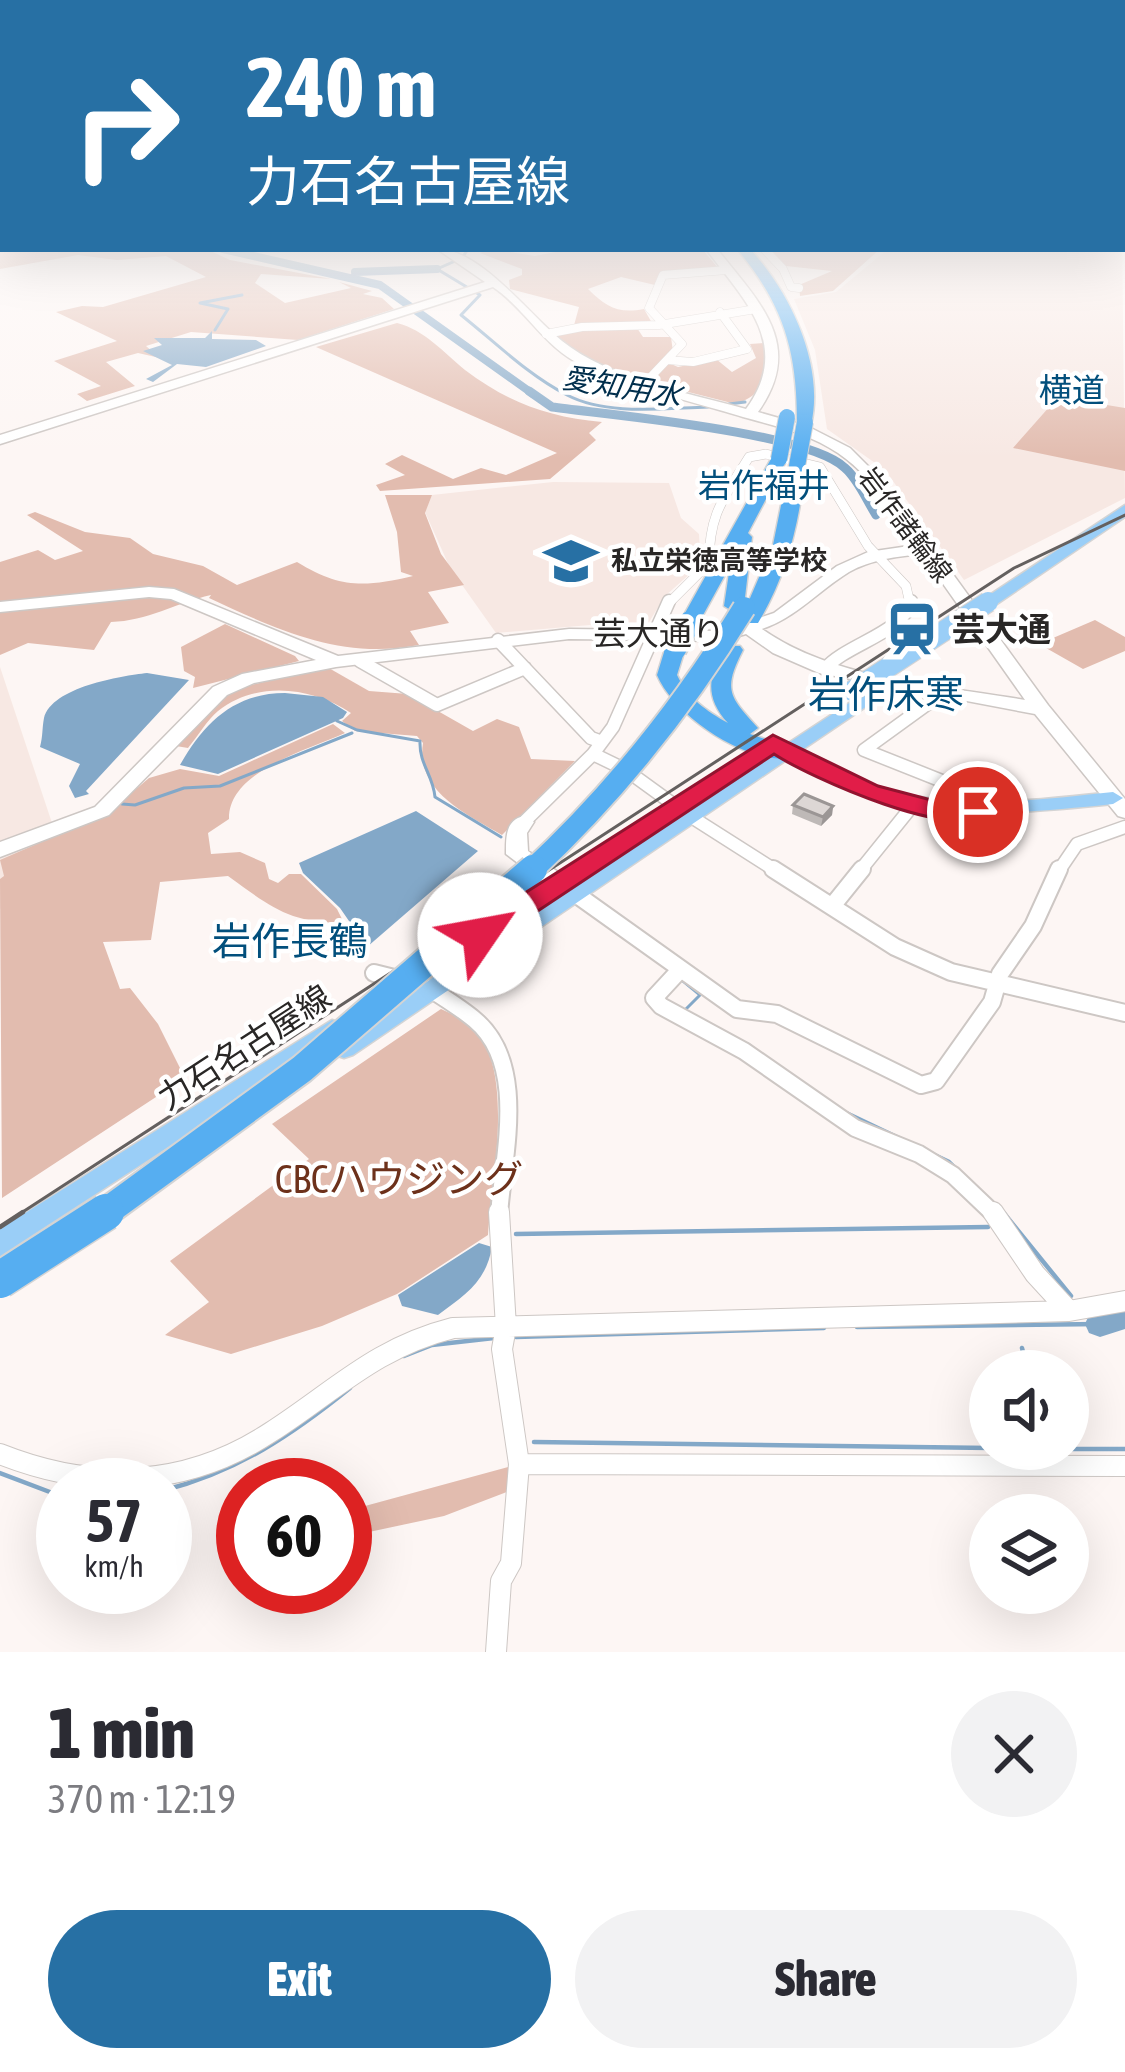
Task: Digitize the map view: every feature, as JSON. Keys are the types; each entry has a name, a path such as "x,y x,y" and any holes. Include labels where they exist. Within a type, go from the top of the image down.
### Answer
{"highway":[{"path":"769,305 791,376 796,420"},
{"path":"0,1285 238,1118 450,945 553,848 629,766 693,686 773,577 796,501 787,466 805,376 782,305"},
{"path":"774,748 678,698 667,675 676,649 745,522 787,466"},
{"path":"745,522 745,616 718,678 720,701 774,748"},
{"path":"0,1267 228,1112 472,913 619,766 702,660 745,616"}],"main road":[{"name":"力石名古屋線","path":"1028,582 1125,510"},
{"name":"力石名古屋線","path":"0,1244 418,985 994,604 1125,526"},
{"path":"774,748 850,784 913,805 955,811 1121,802"},
{"name":"力石名古屋線","path":"0,1285 418,985"}],"street":[{"path":"0,440 427,305"},
{"name":"岩作諸輪線","path":"517,305 583,361 644,384 802,429 845,451 886,492 1041,709 1121,802"},
{"path":"644,384 682,344 659,325 650,305"},
{"path":"750,413 772,387 776,368 773,346 753,305"},
{"path":"546,334 582,326 659,325 756,309"},
{"path":"668,360 693,362 747,349 720,312"},
{"path":"690,319 704,328"},
{"path":"825,669 834,658 910,609 906,586 874,555 820,467 766,454 748,457 739,479 716,498 711,511 709,563 670,599 597,748 516,832 517,854 737,1009 777,1013 922,1085 936,1082 992,1002 996,982 1042,910 1063,861 1077,844 1125,827"},
{"path":"745,616 780,617 843,569 874,555 924,548"},
{"path":"0,607 148,592 174,594 335,662"},
{"name":"芸大通り","path":"0,850 102,811 220,691 249,678 335,662 599,632 722,636 745,616 779,650 825,669 1041,709"},
{"path":"498,640 597,748 634,778 895,946 950,971 1125,1013"},
{"path":"360,661 437,705 524,668"},
{"path":"944,692 864,749 943,782 954,791 955,811"},
{"path":"833,904 913,805"},
{"path":"680,970 654,998 661,1006 744,1051 855,1128 919,1154 953,1175 989,1208 1035,1274 1069,1311"},
{"path":"374,973 418,985 478,1022 499,1051 504,1070 507,1133 497,1238 506,1327 502,1349 518,1464 511,1563 501,1581 496,1652"},
{"path":"0,1454 86,1481 136,1481 202,1468 275,1430 376,1353 412,1336 453,1328 1069,1311 1125,1301"},
{"path":"518,1464 1125,1466"}],"shaded area":[{"path":"797,305 1123,305 1125,498 964,580 885,470 827,429 815,350"},
{"name":"私立栄徳高等学校","path":"553,482 669,483 681,518 699,534 700,553 692,572 665,596 646,627 590,625 496,633 450,568 425,512 432,495"},
{"path":"0,667 69,874 0,909"}],"green space":[{"path":"390,305 394,309 298,340 191,332 146,346 160,358 138,353 106,362 135,386 87,401 77,394 101,386 54,361 117,341 56,312 103,307"},
{"path":"572,305 644,309 652,323 635,325 643,337 671,337 673,352 664,361 678,367 716,359 732,372 756,358 750,344 765,343 759,388 735,404 596,362 554,337 573,329 579,307"},
{"path":"397,323 425,336 465,370 513,400 602,422 589,433 596,440 550,479 380,491 376,485 405,475 385,464 402,455 453,479 481,468 506,475 557,453 316,347"},
{"path":"1058,397 1125,408 1125,471 1013,448"},
{"path":"385,495 432,495 425,513 441,554 464,585 428,592 449,623 410,631 419,645 363,648 311,639 235,610 209,598 211,595 111,622 94,650 28,643 0,655 0,562 38,550 55,560 83,551 27,515 35,512 85,532 130,538 153,554 203,566 237,585 297,562 327,577 367,584 413,576 401,572 397,532"},
{"path":"1095,620 1125,637 1125,651 1083,669 1039,644"},
{"path":"225,624 299,661 193,688 195,677 184,671 181,647"},
{"path":"327,667 369,691 408,694 473,731 497,719 519,727 531,759 575,761 502,835 435,788 417,736 355,731 342,721 351,713 319,697 284,691 250,695 218,711 188,748 176,746 220,697 234,689"},
{"path":"333,724 345,733 256,775 232,802 229,819 208,833 211,854 240,852 265,863 269,879 278,883 289,874 301,874 337,909 344,923 309,920 282,911 228,876 160,882 151,940 103,942 120,989 130,988 158,1024 185,1078 2,1198 0,879 4,876 0,860 108,813 149,778 180,769 219,776"},
{"name":"CBCハウジング","path":"441,1009 474,1028 487,1047 494,1071 498,1127 488,1235 397,1294 322,1326 231,1354 165,1335 209,1302 170,1261 309,1159 272,1124"},
{"path":"519,1464 517,1488 444,1516 372,1531 372,1504"}],"water":[{"path":"212,331 212,339 256,340 266,346 206,367 177,364 153,382 146,379 172,365 143,351 162,345 154,338 205,338"},
{"path":"147,673 189,680 86,791 89,794 75,798 69,786 80,764 40,747 50,707 89,685"},
{"path":"285,693 323,697 347,712 343,718 218,774 180,765 211,723 236,704"},
{"path":"416,811 478,851 367,947 299,863"},
{"path":"479,1243 492,1247 489,1259 473,1287 457,1301 438,1315 402,1306 398,1295"}],"building":[{"path":"804,794 833,806 823,817 793,805"}],"waterway":[{"path":"210,305 228,309 215,330"},
{"name":"愛知用水","path":"408,305 533,394"},
{"path":"470,305 461,315 539,378 583,402 636,409 708,407"},
{"name":"愛知用水","path":"529,391 552,407 751,435 824,455 850,473 876,515"},
{"path":"729,404 745,402"},
{"path":"337,721 357,730 420,741 435,797 501,837"},
{"path":"122,804 135,805 184,788 220,786 352,733"},
{"path":"683,981 700,995 685,1010"},
{"path":"748,1044 764,1056"},
{"path":"846,1112 949,1161 1005,1215"},
{"path":"1003,1212 1071,1296"},
{"path":"516,1234 988,1227"},
{"path":"1100,1324 1125,1316"},
{"path":"857,1327 1100,1324"},
{"path":"516,1337 824,1328"},
{"path":"404,1356 432,1345 494,1338"},
{"path":"192,1482 263,1450 350,1388"},
{"path":"534,1442 969,1448"},
{"path":"1089,1449 1125,1449"},
{"path":"0,1473 36,1487"}],"tram line":[{"path":"18,1215 1014,568 1125,515"},
{"path":"0,1227 23,1212"}],"place":[{"name":"私立栄徳高等学校","path":"571,561"},
{"name":"芸大通","path":"912,629"}],"district":[{"name":"横道","path":"1072,390"},
{"name":"岩作福井","path":"764,485"},
{"name":"岩作床寒","path":"886,694"},
{"name":"岩作長鶴","path":"290,941"}],"route":[{"path":"480,935 773,743 813,768 868,792 934,809 978,812"}]}
